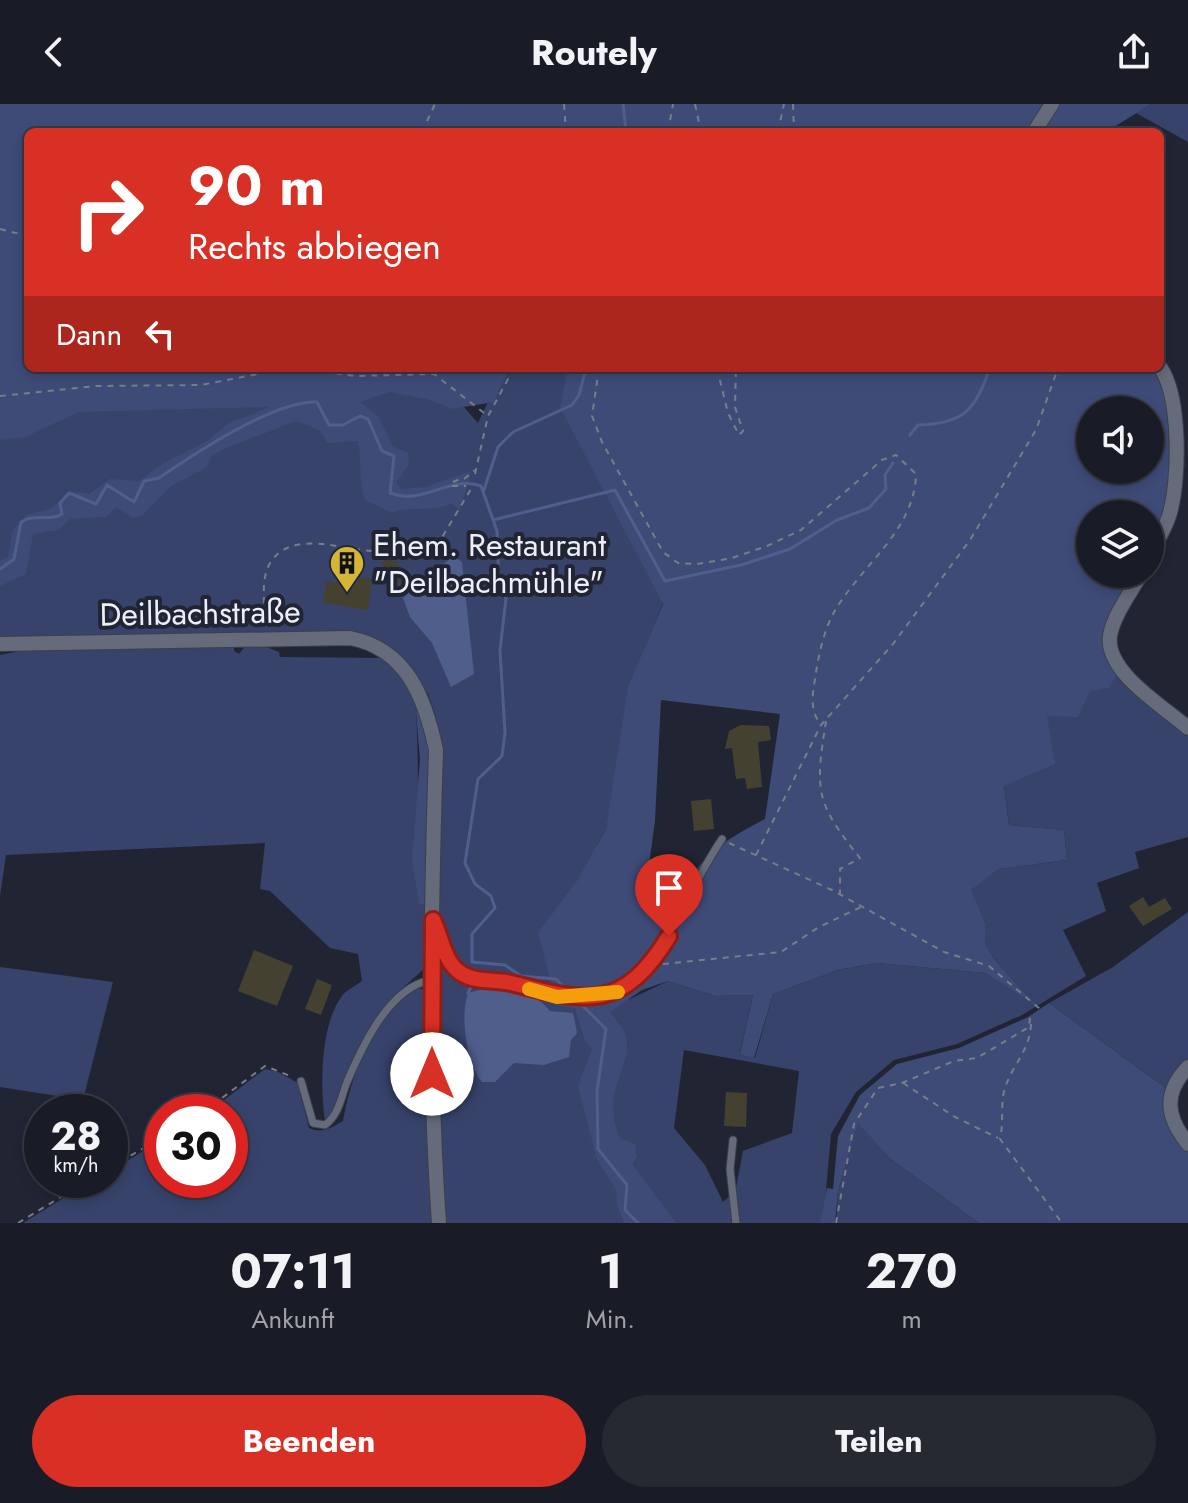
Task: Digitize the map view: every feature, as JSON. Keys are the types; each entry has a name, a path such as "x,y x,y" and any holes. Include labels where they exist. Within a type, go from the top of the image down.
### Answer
{"street":[{"path":"1037,128 1052,104"},
{"path":"1162,372 1174,403 1174,477 1169,516 1164,526"},
{"path":"1134,588 1110,634 1110,655 1121,671 1188,728"},
{"name":"Deilbachstraße","path":"0,644 350,638 385,649 411,678 429,714 436,750 433,1128 439,1223"},
{"path":"1188,1067 1172,1087 1169,1100 1170,1116 1188,1144"}],"lane":[{"path":"433,920 449,959 463,975 569,997 619,992 649,966 722,839"},
{"path":"301,1081 308,1116 313,1123 325,1125 336,1113 362,1050 397,998 419,982 433,980"},
{"path":"733,1140 730,1169 736,1223"}],"path":[{"path":"424,128 435,104"},
{"path":"564,104 566,128"},
{"path":"669,128 673,104"},
{"path":"695,104 700,128"},
{"path":"779,128 784,104"},
{"path":"793,104 794,128"},
{"path":"0,229 24,235"},
{"path":"0,396 96,386 201,385 268,372"},
{"path":"328,372 355,376 434,374 488,416"},
{"path":"475,474 488,416 512,372"},
{"path":"598,372 592,416 602,442 663,552 678,563 697,564 732,558 801,530 882,460 896,455 916,474 915,493 896,530 832,616 818,657 812,695 813,715 821,725"},
{"path":"718,372 728,413 739,435 743,431 735,407 736,372"},
{"path":"756,855 821,725 893,644 970,540 1036,430 1057,372"},
{"path":"464,481 452,484 464,481 476,469"},
{"path":"267,640 264,591 268,567 289,546 314,544 372,551 435,549 451,529 470,491 464,481"},
{"path":"827,720 818,772 827,817 860,858 840,869 840,894"},
{"path":"722,839 864,906 944,952 989,966 1040,1009"},
{"path":"649,966 781,952 819,927 864,906"},
{"path":"836,1223 854,1124 878,1088 902,1083 954,1061 977,1058 1029,1027 1031,1020 1031,1042 1004,1090 1000,1139"},
{"path":"227,1094 265,1066 301,1081"},
{"path":"902,1083 955,1117 1000,1139 1062,1223"},
{"path":"18,1223 59,1198"}],"shaded area":[{"path":"0,104 1151,104 1112,128 24,128 24,372 508,372 494,402 452,409 431,400 389,392 360,402 379,417 393,446 408,453 409,465 396,482 401,489 425,487 471,471 460,511 452,503 438,508 392,513 365,500 358,441 328,443 319,430 296,421 212,456 207,467 171,486 142,516 132,518 116,507 106,517 70,519 58,530 33,534 26,574 0,586 0,561 8,557 13,530 27,515 50,509 73,491 89,494 110,479 139,481 162,464 207,441 229,423 270,407 79,412 25,437 0,440"},
{"path":"1151,104 1188,104 1188,142 1164,128 1136,113"},
{"path":"502,372 587,372 663,603 639,662 606,829 597,845 628,1000 668,981 715,996 753,995 740,1053 755,1058 773,994 838,970 877,963 985,973 1032,1001 994,959 985,943 985,922 970,890 999,869 1067,860 1064,830 1009,825 1004,785 1047,715 1118,673 1188,732 1188,837 1135,852 1139,868 1097,883 1106,911 1063,930 1086,976 1022,1015 957,1044 894,1060 856,1092 831,1134 824,1213 820,1223 738,1223 735,1193 743,1151 792,1133 799,1071 684,1050 674,1128 705,1165 723,1202 730,1196 734,1223 445,1223 437,1119 437,955 441,957 438,943 436,717 428,694 406,661 371,639 0,639 0,433 82,403 395,385 455,397 478,423"},
{"path":"567,372 1160,372 1172,403 1172,475 1164,521 1164,500 1076,500 1076,588 1130,588 1108,636 1110,661 1118,673 1109,688 1090,691 1078,717 1047,716 1055,764 1004,786 1009,825 1064,830 1067,860 999,869 971,890 985,922 985,943 994,959 1035,1004 985,973 877,963 838,970 773,994 754,1058 740,1054 753,995 715,996 668,981 642,990 610,1012 624,1030 627,1044 615,1091 615,1121 620,1139 635,1144 637,1157 632,1164 676,1223 624,1223 617,1205 616,1189 597,1160 578,1086 592,1049 585,1041 575,1008 557,1005 538,933 577,881 606,829 628,687 663,604 560,407","holes":["661,700 780,714 765,819 724,843 703,861 678,902 645,894 655,821"]},
{"path":"453,556 462,562 474,674 451,687 432,643 410,617 403,598"},
{"path":"234,644 234,651 239,654 246,645 264,646 279,652 280,657 388,658 421,709 416,713 418,880 419,904 429,903 426,967 395,995 382,1012 332,1114 325,1121 322,1074 329,1023 342,996 362,981 358,954 330,948 270,891 260,889 265,843 6,855 0,896 0,655 44,646"},
{"path":"421,709 431,750 429,903 419,905 412,859 420,759 416,712"},
{"path":"1188,912 1188,1062 1167,1089 1049,1003 1113,967"},
{"path":"0,967 113,982 85,1094 45,1094 0,1087"},
{"path":"491,987 524,993 550,1011 573,1013 577,1033 571,1040 569,1057 544,1065 514,1063 495,1082 482,1082 468,1051 466,1003 468,993"},
{"path":"416,988 427,990 435,1223 23,1223 64,1198 128,1198 128,1160 144,1151 144,1198 248,1198 248,1094 232,1094 265,1069 278,1072 298,1083 309,1128 322,1130 343,1121 352,1083 367,1047 401,1001"},
{"path":"1049,1003 1167,1089 1188,1150 1188,1223 979,1223 889,1158 858,1123 838,1191 835,1223 820,1223 827,1188 833,1189 838,1136 860,1095 897,1064 959,1048 1028,1017"},
{"path":"858,1122 889,1158 979,1223 836,1223 838,1191"}],"building":[{"path":"390,555 411,577 402,586 381,563"},
{"name":"Ehem. Restaurant \"Deilbachmühle\"","path":"359,577 372,579 368,610 323,603 326,581 357,585"},
{"path":"741,725 769,726 771,740 758,742 762,787 747,789 745,778 736,779 732,748 725,749 729,731"},
{"path":"711,799 714,829 694,831 691,801"},
{"path":"1143,897 1149,907 1165,898 1172,909 1143,926 1129,906"},
{"path":"254,950 293,966 277,1006 238,991"},
{"path":"317,979 332,985 321,1015 305,1009"},
{"path":"726,1092 747,1093 746,1127 724,1126"}],"waterway":[{"path":"623,104 626,128"},
{"path":"484,490 498,447 513,432 572,405 579,395 585,372"},
{"path":"910,435 918,425 947,422 966,412 979,394 988,372"},
{"path":"0,569 14,559 21,522 62,514 60,503 69,493 96,504 107,485 134,502 144,481 159,478 235,430 300,404 317,402 329,425 343,425 360,416 368,419 382,451 394,456 390,493 414,496 458,484 481,486 497,531 499,584 506,598 500,650 505,733 502,756 478,779 465,863 475,884 491,896 495,908 472,934 472,962 505,965 521,976 556,979 606,1029 597,1091 598,1149 627,1185 625,1210 638,1223"},
{"path":"493,520 615,490 665,581 741,565 790,549 837,520 869,508 886,489 885,475 893,463"},
{"path":"468,993 473,983"}],"slow traffic":[{"path":"529,989 557,997 602,996 618,992"}],"place":[{"name":"Ehem. Restaurant \"Deilbachmühle\"","path":"347,594"}],"route":[{"path":"432,1074 433,920 449,959 463,975 501,981 557,997 602,996 619,992 649,966 669,936"}]}
